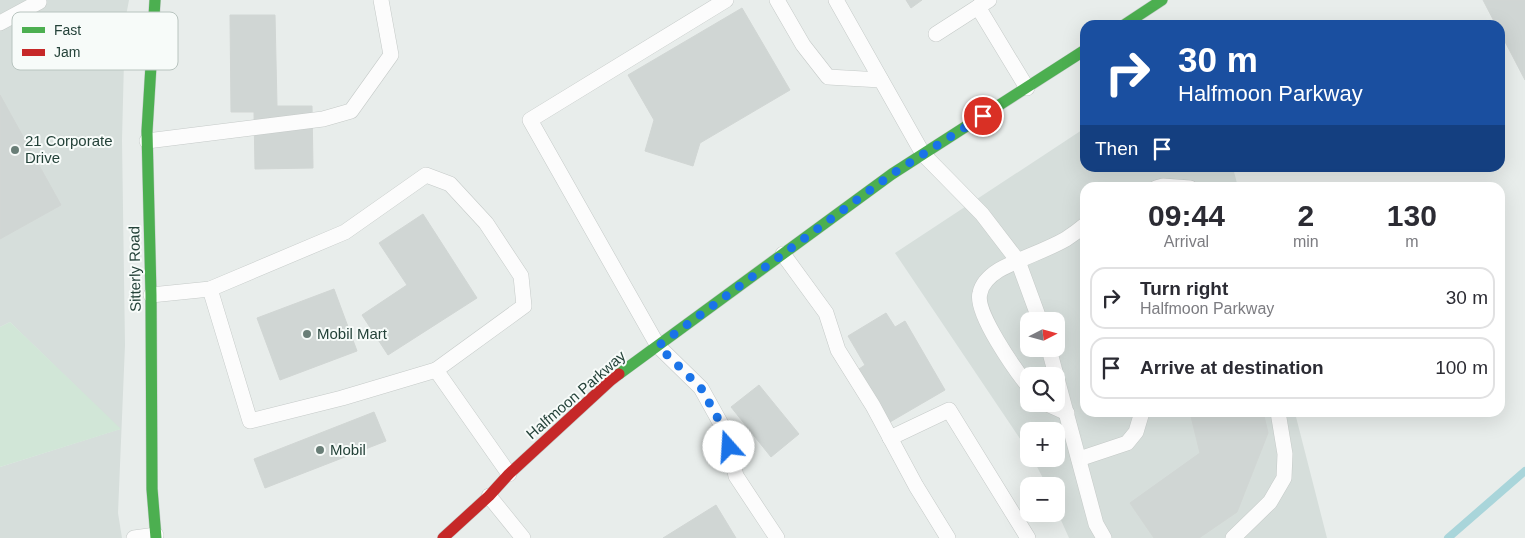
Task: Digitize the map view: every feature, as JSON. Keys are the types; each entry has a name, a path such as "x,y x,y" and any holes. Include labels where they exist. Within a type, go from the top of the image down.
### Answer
{"main road":[{"path":"1132,20 1162,0"},
{"name":"Halfmoon Parkway","path":"443,538 610,381 892,174 1080,53"},
{"name":"Sitterly Road","path":"151,70 147,141 151,295 152,489 156,537"}],"lane":[{"path":"20,12 39,2 38,0"},
{"path":"147,141 313,120 351,111 391,55 381,0"},
{"path":"726,0 530,120 658,346 701,388 726,433 736,476 777,538"},
{"path":"777,0 803,46 828,77 881,80"},
{"path":"836,0 923,154 982,214 1018,261 1037,312"},
{"path":"936,34 984,3 1028,88"},
{"path":"0,23 12,17"},
{"path":"151,295 210,289 345,232 426,175 450,184 486,223 521,276 524,306 436,370 342,398 250,421 210,289"},
{"path":"1020,376 990,328 982,311 979,294 985,282 998,271 1066,238 1080,229"},
{"path":"783,254 826,312 838,350 873,406 916,486 948,538"},
{"path":"1052,358 1096,524 1104,538"},
{"path":"436,370 509,474"},
{"path":"890,438 948,410 1028,538"},
{"path":"1079,459 1127,443 1136,432 1140,417"},
{"path":"1233,538 1270,502 1284,478 1285,454 1279,417"},
{"path":"489,496 523,538"},
{"path":"134,538 156,537"}],"shaded area":[{"path":"0,0 129,0 127,12 12,12 12,70 124,70 122,140 125,345 118,513 122,538 0,538 0,467 120,429 10,322 0,327"},
{"path":"1080,131 1080,172 1234,172 1237,182 1080,182 1080,417 1296,417 1327,538 1069,538 1062,522 1065,522 1065,477 1042,477 1037,467 1065,467 1065,422 1020,422 1020,439 895,253"}],"green space":[{"path":"10,322 121,429 0,467 0,327"}],"building":[{"path":"906,0 922,0 911,8"},
{"path":"1483,0 1525,0 1525,80 1505,42 1505,20 1493,20"},
{"path":"742,8 790,90 700,143 693,166 645,151 654,120 628,75"},
{"path":"230,15 275,15 277,106 312,106 313,168 255,169 254,112 231,112"},
{"name":"21 Corporate Drive","path":"0,95 61,205 0,239"},
{"path":"423,214 477,298 388,355 362,315 407,285 379,243"},
{"name":"Mobil Mart","path":"334,289 357,351 280,380 257,318"},
{"path":"886,313 895,327 905,321 945,390 890,422 859,369 865,365 848,336"},
{"path":"759,385 799,434 771,457 731,407"},
{"name":"Mobil","path":"374,412 386,441 265,488 254,459"},
{"path":"1191,417 1264,417 1268,433 1237,512 1199,538 1154,538 1130,503 1200,453"},
{"path":"716,505 736,538 663,538"}],"waterway":[{"path":"1448,538 1525,471"}],"traffic: fast":[{"path":"154,12 155,0"},
{"path":"1132,20 1162,0"},
{"path":"619,374 892,174 1080,53"},
{"path":"151,70 147,131 151,295 152,489 156,538"}],"traffic: jam":[{"path":"443,538 489,496 509,474 619,374"}],"place":[{"name":"21 Corporate Drive","path":"15,150"},
{"name":"Mobil Mart","path":"307,334"},
{"name":"Mobil","path":"320,450"}],"route":[{"path":"729,447 726,433 701,388 658,346 892,174 983,116"}]}
